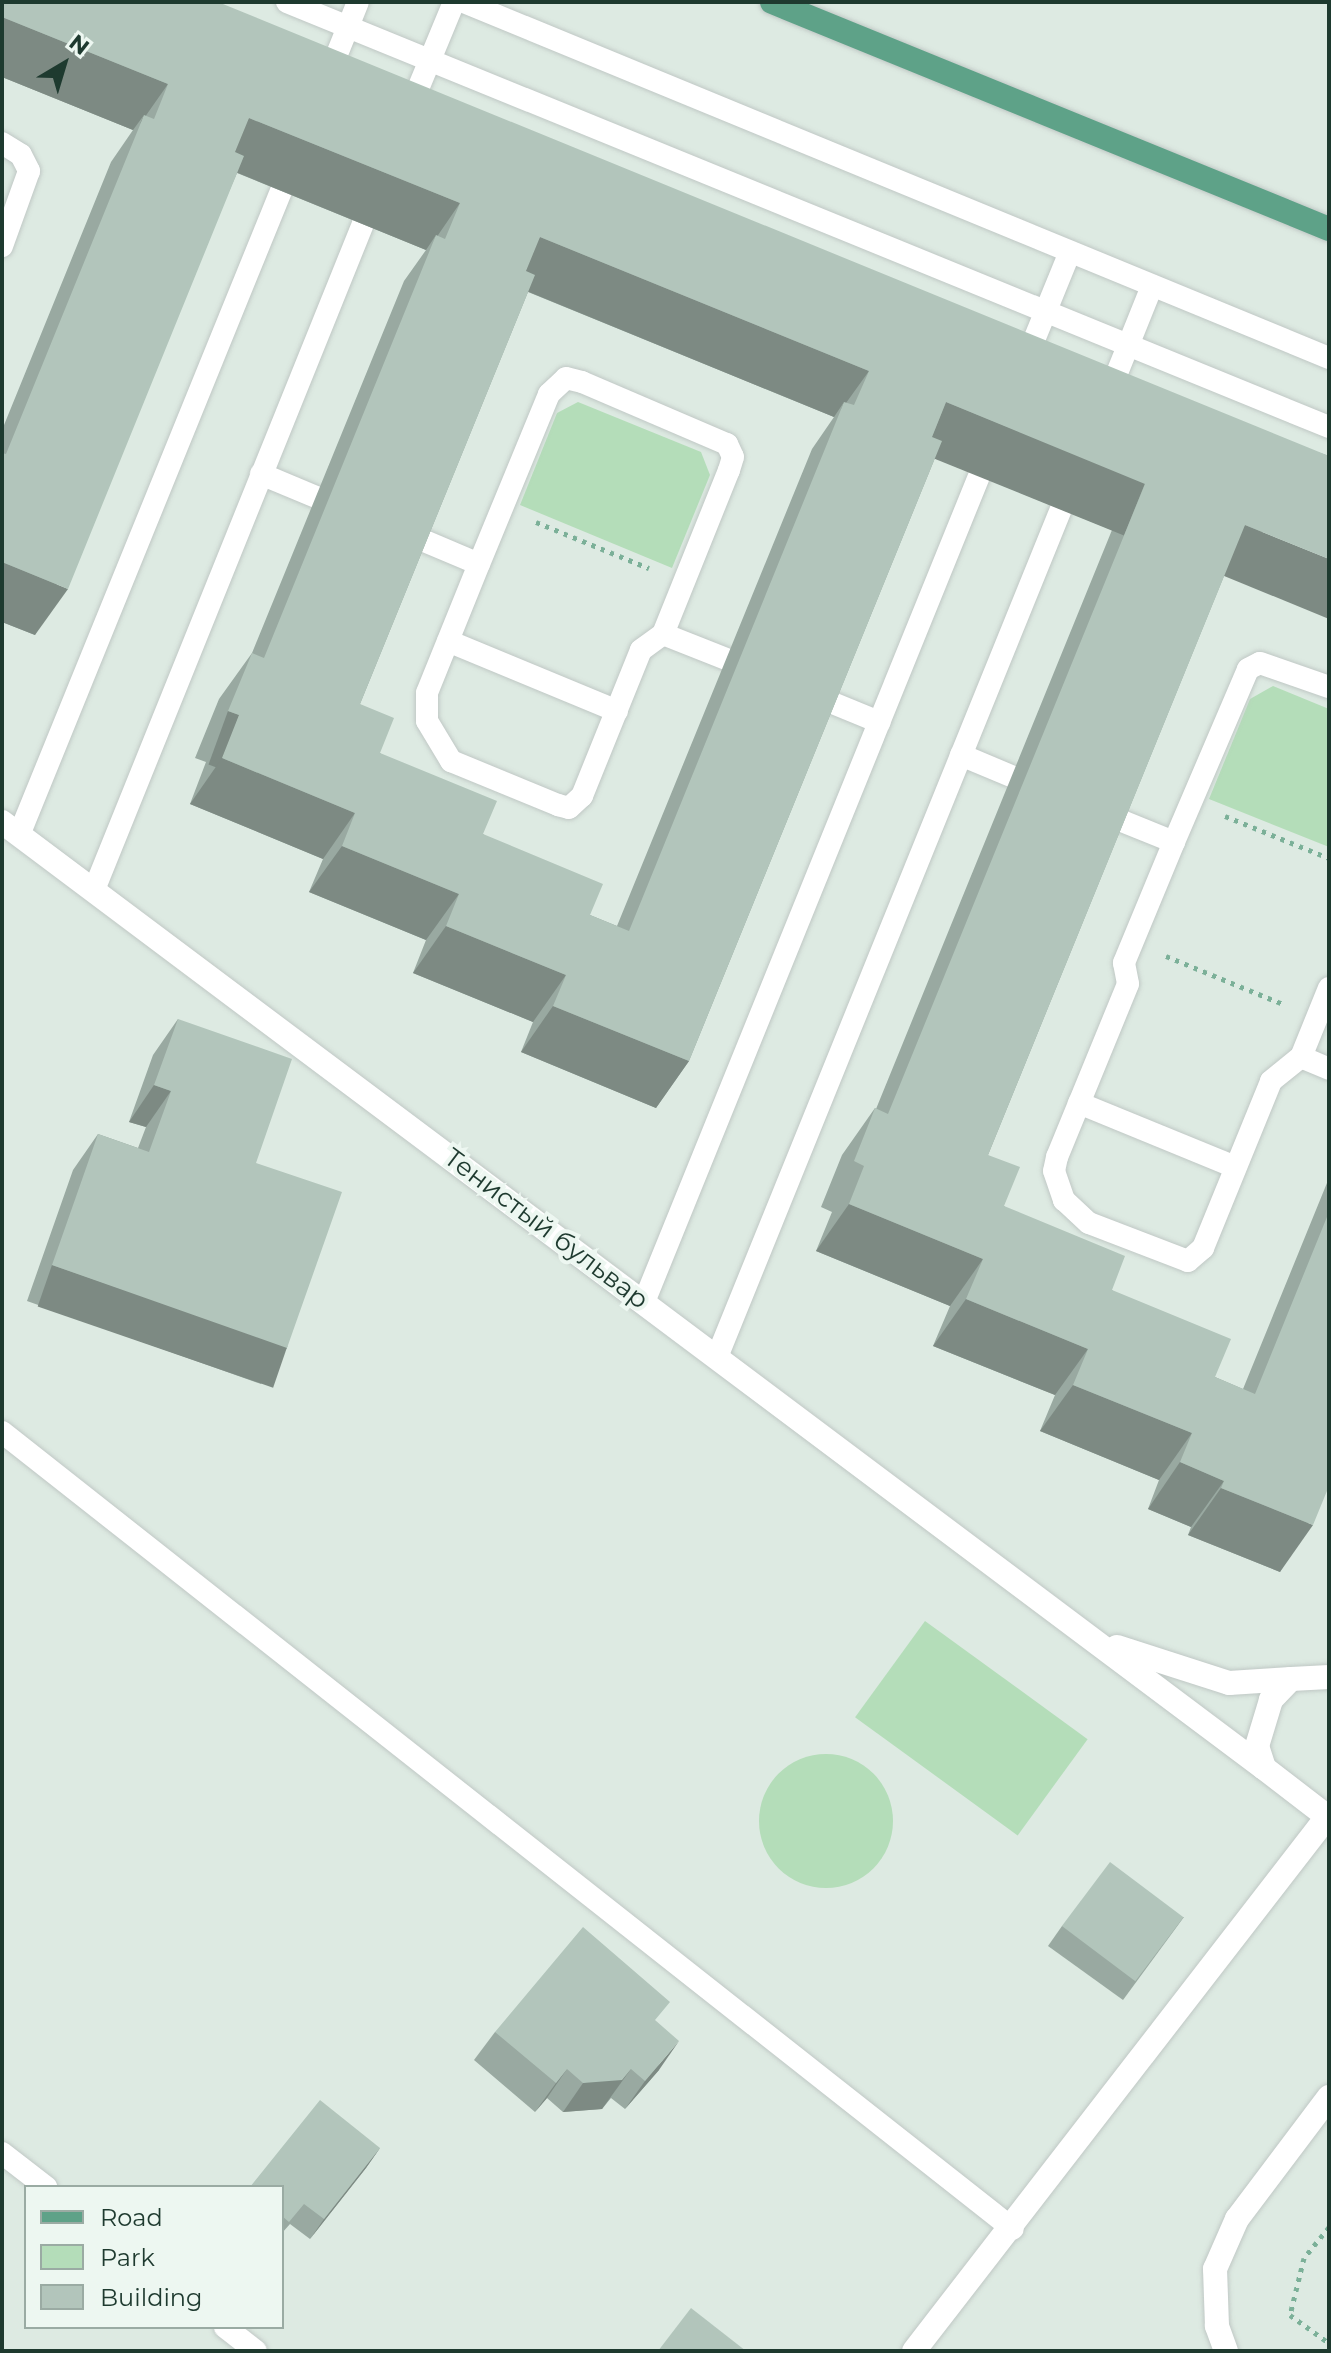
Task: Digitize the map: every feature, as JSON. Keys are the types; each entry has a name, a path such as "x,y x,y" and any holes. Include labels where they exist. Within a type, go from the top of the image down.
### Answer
{"main road":[{"path":"772,2 1329,229"}],"street":[{"name":"Тенистый бульвар","path":"10,829 1328,1817"},
{"name":"Тенистый бульвар","path":"1089,1637 1181,1672 1229,1683 1326,1676"},
{"path":"1264,1768 1257,1746 1262,1721 1291,1679"},
{"path":"914,2351 1013,2229 1328,1817"},
{"path":"1226,2351 1217,2326 1215,2269 1237,2219 1329,2097"}],"lane":[{"path":"287,2 1329,427"},
{"path":"317,103 358,2"},
{"path":"399,136 454,2"},
{"path":"464,2 1329,358"},
{"path":"2,143 21,155 29,171 2,246"},
{"path":"10,829 281,191"},
{"path":"94,890 363,224"},
{"path":"1015,388 1070,252"},
{"path":"1097,421 1152,286"},
{"path":"566,378 715,436 727,444 733,457 663,634 641,650 582,796 569,808 461,766 443,754 424,707 502,508 549,394 566,378"},
{"path":"261,474 316,497"},
{"path":"644,1302 979,476"},
{"path":"717,1357 1061,509"},
{"path":"415,537 479,564"},
{"path":"663,634 726,659"},
{"path":"448,641 617,711"},
{"path":"1329,687 1260,663 1248,669 1124,963 1128,984 1054,1171 1064,1200 1089,1223 1188,1261 1203,1248 1271,1081 1301,1057 1329,988"},
{"path":"823,699 879,722"},
{"path":"961,755 1011,776"},
{"path":"1112,817 1174,842"},
{"path":"1301,1057 1329,1069"},
{"path":"1079,1103 1235,1167"},
{"path":"2,1432 1013,2229"},
{"path":"2,2153 43,2185"},
{"path":"228,2329 256,2351"}],"path":[{"path":"502,508 684,582"},
{"path":"1190,802 1329,858"},
{"path":"1133,943 1317,1018"},
{"path":"1329,2227 1304,2258 1290,2315 1329,2343"}],"green space":[{"path":"578,402 701,452 710,475 672,568 520,505 557,413"},
{"path":"1273,686 1329,709 1329,847 1209,799 1250,699"},
{"path":"925,1621 1088,1739 1018,1835 855,1717"},
{"path":"826,1754 852,1759 873,1774 888,1795 893,1821 888,1847 873,1868 852,1883 826,1888 800,1883 779,1868 764,1847 759,1821 764,1795 779,1774 800,1759"}],"building":[{"path":"2,2 218,2 1329,456 1329,559 1245,525 988,1155 1020,1167 1004,1206 1125,1256 1112,1290 1231,1339 1215,1377 1255,1394 1329,1212 1329,1486 1313,1525 1221,1488 1224,1481 1180,1462 1192,1433 1073,1385 1088,1349 966,1299 983,1259 849,1204 864,1166 854,1161 875,1108 888,1114 1145,484 946,402 932,437 942,441 689,1061 553,1006 566,975 446,926 459,894 342,846 355,813 222,758 239,715 228,711 252,653 264,658 436,235 445,239 460,203 249,118 235,152 244,156 68,589 2,562 2,453 6,454 144,115 154,119 168,84 2,17","holes":["540,237 869,371 854,405 844,402 629,931 590,915 603,884 483,834 497,801 380,753 394,718 360,704 535,275 526,271"]},
{"path":"178,1019 292,1059 256,1163 342,1192 287,1348 52,1265 98,1134 149,1152 171,1091 154,1085"},
{"path":"1110,1862 1183,1917 1135,1981 1062,1926"},
{"path":"583,1927 670,2002 655,2020 679,2041 645,2081 631,2069 622,2080 583,2083 567,2069 556,2083 495,2032"},
{"path":"320,2100 380,2148 324,2219 304,2204 289,2222 284,2218 284,2185 252,2185"},
{"path":"691,2308 746,2351 658,2351"}]}
